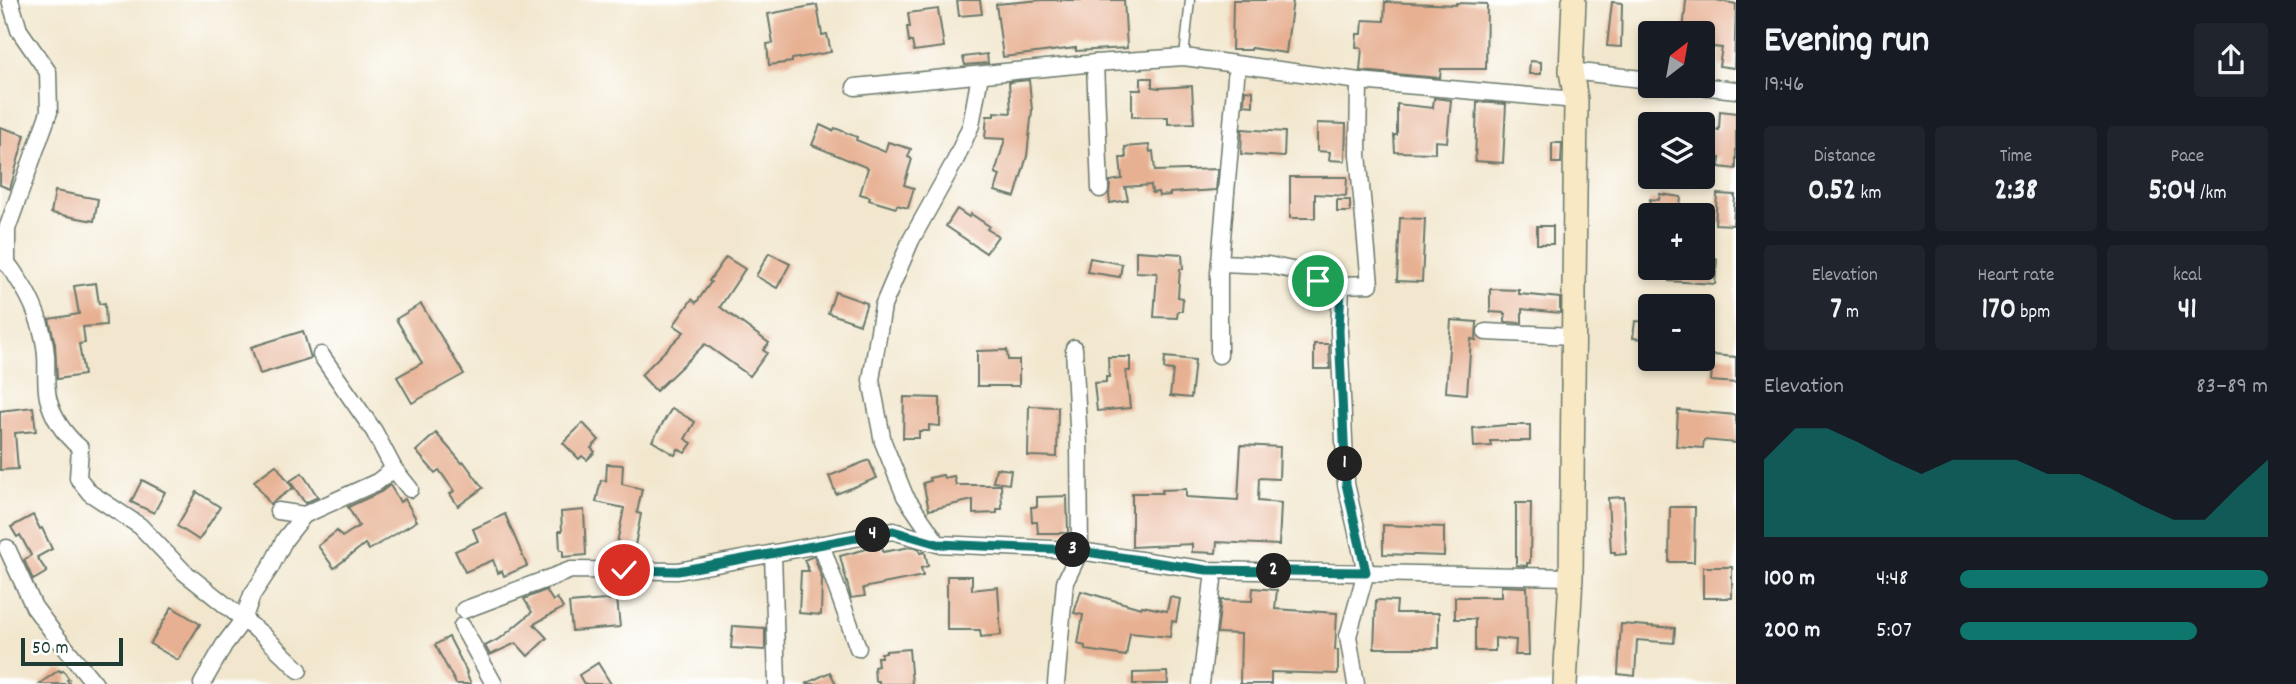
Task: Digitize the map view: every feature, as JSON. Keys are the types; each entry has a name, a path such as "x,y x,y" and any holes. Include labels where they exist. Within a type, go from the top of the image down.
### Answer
{"main road":[{"path":"1565,684 1571,577 1576,100 1572,71 1574,0"}],"street":[{"path":"10,0 19,30 48,72 48,112 7,229 3,261 23,286 37,312 46,351 48,398 56,419 67,436 80,448 78,478 90,493 140,526 184,572 263,635 299,670"},
{"path":"855,87 1095,62 1184,57 1359,81 1576,100"},
{"path":"1095,62 1100,189"},
{"path":"1219,355 1220,263 1237,65"},
{"path":"1572,71 1638,79"},
{"path":"938,544 905,496 883,442 871,380 883,306 911,240 971,125 980,75"},
{"path":"1220,263 1268,265 1297,271 1318,281 1341,285 1370,284 1359,154 1359,81"},
{"path":"1715,88 1736,90"},
{"path":"1341,285 1339,331 1346,484 1366,572 1348,636 1356,684"},
{"path":"1486,332 1573,336"},
{"path":"1056,684 1065,582 1080,551 1079,445 1074,348"},
{"path":"321,355 374,432 394,469 410,488"},
{"path":"202,684 224,645 243,620 252,595 285,538 304,515 377,482 394,469"},
{"path":"278,511 304,515"},
{"path":"494,684 463,618 571,570 678,571 893,531 938,544 1080,551 1214,570 1571,577"},
{"path":"821,544 858,648"},
{"path":"7,548 34,607 95,684"},
{"path":"773,553 777,684"},
{"path":"1201,684 1214,570"}],"lane":[{"path":"1184,57 1190,0"}],"building":[{"path":"957,0 980,0 982,14 959,16"},
{"path":"1042,0 1124,0 1127,48 1076,51 1076,48 1003,57 996,4"},
{"path":"1233,0 1293,0 1286,53 1251,48 1232,50"},
{"path":"1686,0 1716,0 1736,4 1734,68 1719,66 1722,48 1715,47 1715,21 1684,21"},
{"path":"1385,2 1487,4 1486,69 1441,69 1440,78 1360,71 1362,48 1356,47 1357,34 1362,34 1363,20 1384,21"},
{"path":"1612,2 1622,3 1621,47 1607,46"},
{"path":"817,5 822,35 827,34 831,52 769,65 767,44 773,43 768,14"},
{"path":"938,9 944,47 914,51 912,42 909,42 908,13"},
{"path":"987,54 988,63 965,65 963,57"},
{"path":"1530,61 1541,62 1541,74 1529,74"},
{"path":"1141,78 1152,78 1152,87 1192,86 1194,123 1168,124 1168,117 1132,117 1132,90 1141,90"},
{"path":"1029,80 1032,110 1027,156 1015,197 995,191 1000,175 995,173 1005,139 985,138 987,116 994,116 994,112 1011,113 1009,82"},
{"path":"1245,90 1253,91 1253,106 1244,105"},
{"path":"1434,98 1451,100 1447,142 1435,141 1435,153 1395,152 1397,104 1433,108"},
{"path":"1477,102 1506,104 1503,163 1475,161"},
{"path":"1720,111 1736,113 1736,169 1719,167 1720,158 1715,157 1715,130 1719,130"},
{"path":"1317,123 1346,124 1345,161 1329,160 1330,152 1317,151"},
{"path":"820,125 857,137 856,140 885,152 888,142 911,149 908,157 912,159 904,185 914,188 908,208 897,205 896,208 869,200 870,197 860,194 868,168 812,145"},
{"path":"0,127 25,135 10,189 0,185"},
{"path":"1242,129 1285,132 1284,157 1241,154"},
{"path":"1552,143 1562,143 1561,163 1552,163"},
{"path":"1149,145 1150,152 1153,151 1155,171 1218,169 1216,190 1159,196 1158,192 1152,193 1151,185 1125,187 1128,200 1110,203 1110,181 1122,179 1120,158 1126,158 1125,147"},
{"path":"1290,177 1347,177 1346,196 1315,194 1315,218 1290,218"},
{"path":"55,191 98,199 94,221 51,213"},
{"path":"1660,194 1681,197 1680,203 1650,203 1650,199 1659,200"},
{"path":"1717,194 1735,195 1733,225 1715,224"},
{"path":"1337,200 1350,200 1350,212 1337,212"},
{"path":"957,209 969,217 971,214 998,236 986,253 946,226"},
{"path":"1400,218 1425,219 1422,282 1397,281"},
{"path":"1537,226 1553,226 1553,244 1537,244"},
{"path":"1136,251 1182,254 1183,269 1180,269 1178,297 1183,298 1182,311 1178,311 1177,318 1154,317 1157,273 1136,272"},
{"path":"769,253 790,264 777,288 756,276"},
{"path":"726,257 745,269 720,307 769,343 763,350 767,353 750,376 705,344 656,391 641,375 684,332 674,325 692,299 696,303"},
{"path":"1090,258 1122,264 1120,277 1087,272"},
{"path":"1717,259 1715,284 1669,281 1715,280"},
{"path":"96,283 99,304 105,303 106,325 83,327 85,343 79,344 84,375 57,379 55,344 49,319 79,314 74,286"},
{"path":"1490,289 1519,290 1519,294 1560,298 1560,313 1522,309 1522,323 1505,322 1505,313 1490,312"},
{"path":"835,292 867,303 860,324 828,313"},
{"path":"421,304 464,374 412,403 397,377 422,363 396,319"},
{"path":"1451,320 1477,322 1476,340 1471,339 1467,394 1446,392"},
{"path":"1635,321 1638,321 1638,338 1633,338"},
{"path":"303,331 311,358 260,374 251,347"},
{"path":"1314,344 1329,344 1330,369 1314,369"},
{"path":"1007,350 1008,360 1019,360 1019,386 977,386 977,351"},
{"path":"1715,355 1736,357 1736,383 1711,381 1712,371 1715,371"},
{"path":"1108,357 1130,357 1130,371 1126,371 1130,408 1097,411 1094,383 1106,382 1106,377 1109,377"},
{"path":"1165,357 1195,360 1191,398 1170,396 1173,370 1164,369"},
{"path":"904,397 940,398 940,426 929,425 929,431 919,431 919,438 903,438"},
{"path":"1029,406 1058,407 1057,457 1028,456"},
{"path":"33,407 36,431 15,433 18,469 0,470 0,411"},
{"path":"672,408 695,422 685,439 692,443 685,453 678,449 675,455 652,441"},
{"path":"1678,410 1736,415 1736,443 1704,440 1703,448 1676,446"},
{"path":"583,423 599,440 591,448 595,452 587,460 582,456 579,459 563,443"},
{"path":"1530,425 1530,441 1490,441 1491,446 1474,447 1473,428"},
{"path":"436,433 462,463 464,462 483,488 458,506 450,494 454,491 439,470 435,473 416,451"},
{"path":"1241,445 1280,447 1279,479 1259,478 1258,501 1281,503 1279,545 1217,542 1216,553 1192,552 1192,544 1132,547 1132,493 1162,493 1162,490 1186,489 1186,497 1238,500"},
{"path":"869,460 877,478 836,494 829,476"},
{"path":"607,464 623,465 622,484 642,489 637,513 641,514 633,556 615,553 624,508 596,502 601,480 606,481"},
{"path":"276,465 293,488 270,504 254,481"},
{"path":"996,468 1011,470 1009,484 993,482"},
{"path":"302,473 318,497 305,503 290,481"},
{"path":"943,475 944,478 954,476 956,485 1001,485 1002,509 997,509 997,513 973,514 973,500 929,510 923,483 930,481 929,478"},
{"path":"142,480 165,492 154,513 131,502"},
{"path":"390,485 400,502 405,499 417,521 369,550 365,544 334,568 318,546 337,531 342,537 359,526 348,507"},
{"path":"197,492 220,507 199,540 177,526"},
{"path":"1067,496 1068,533 1038,533 1037,522 1032,522 1031,507 1037,507 1037,497"},
{"path":"1624,497 1626,554 1615,555 1615,552 1611,552 1608,498"},
{"path":"1516,503 1531,503 1530,563 1527,563 1527,566 1516,565"},
{"path":"1670,507 1695,507 1694,562 1669,562"},
{"path":"584,510 586,555 563,557 559,531 562,531 561,512"},
{"path":"505,514 527,566 504,576 502,571 498,573 493,560 465,572 455,551 478,541 473,529"},
{"path":"33,515 52,549 37,557 47,572 33,580 24,560 31,555 20,535 17,537 11,527"},
{"path":"1383,525 1444,527 1444,556 1383,554"},
{"path":"882,545 883,552 910,547 919,549 920,553 925,552 928,566 921,568 923,576 863,588 865,596 851,598 840,556"},
{"path":"814,556 822,579 821,615 799,613 801,571 809,571 804,560"},
{"path":"1703,567 1732,567 1732,598 1703,598"},
{"path":"947,576 972,576 972,590 998,587 1001,635 981,637 980,630 947,630"},
{"path":"1501,586 1527,587 1529,655 1515,655 1516,640 1495,638 1495,651 1475,651 1475,619 1455,619 1455,597 1501,597"},
{"path":"1253,588 1277,590 1275,609 1337,613 1335,650 1338,650 1338,674 1271,672 1271,684 1240,684 1241,634 1217,633 1221,600 1252,601"},
{"path":"546,590 553,601 557,598 563,608 534,624 547,638 528,656 516,643 490,655 485,646 501,638 532,612 524,599"},
{"path":"1081,591 1141,608 1142,606 1167,611 1170,597 1180,599 1176,622 1172,621 1170,637 1130,633 1126,656 1085,650 1085,646 1078,644 1083,615 1074,613"},
{"path":"617,599 620,627 572,631 569,603"},
{"path":"1376,600 1397,601 1396,613 1439,613 1439,648 1374,648"},
{"path":"172,607 200,624 178,660 150,644"},
{"path":"1621,624 1675,628 1674,643 1637,640 1635,676 1618,674"},
{"path":"733,626 765,628 765,650 731,648"},
{"path":"449,637 471,684 456,684 435,645"},
{"path":"909,649 912,684 879,684 879,681 875,681 874,667 878,666 877,657 881,657 881,653"},
{"path":"598,663 611,684 584,684 579,675"},
{"path":"63,670 70,684 39,684"},
{"path":"830,672 836,684 805,684"},
{"path":"1167,672 1168,684 1133,684 1133,673"}],"route":[{"path":"624,570 678,571 893,531 938,544 1073,550 1207,570 1366,572 1346,484 1339,331 1341,285 1318,281"}]}
